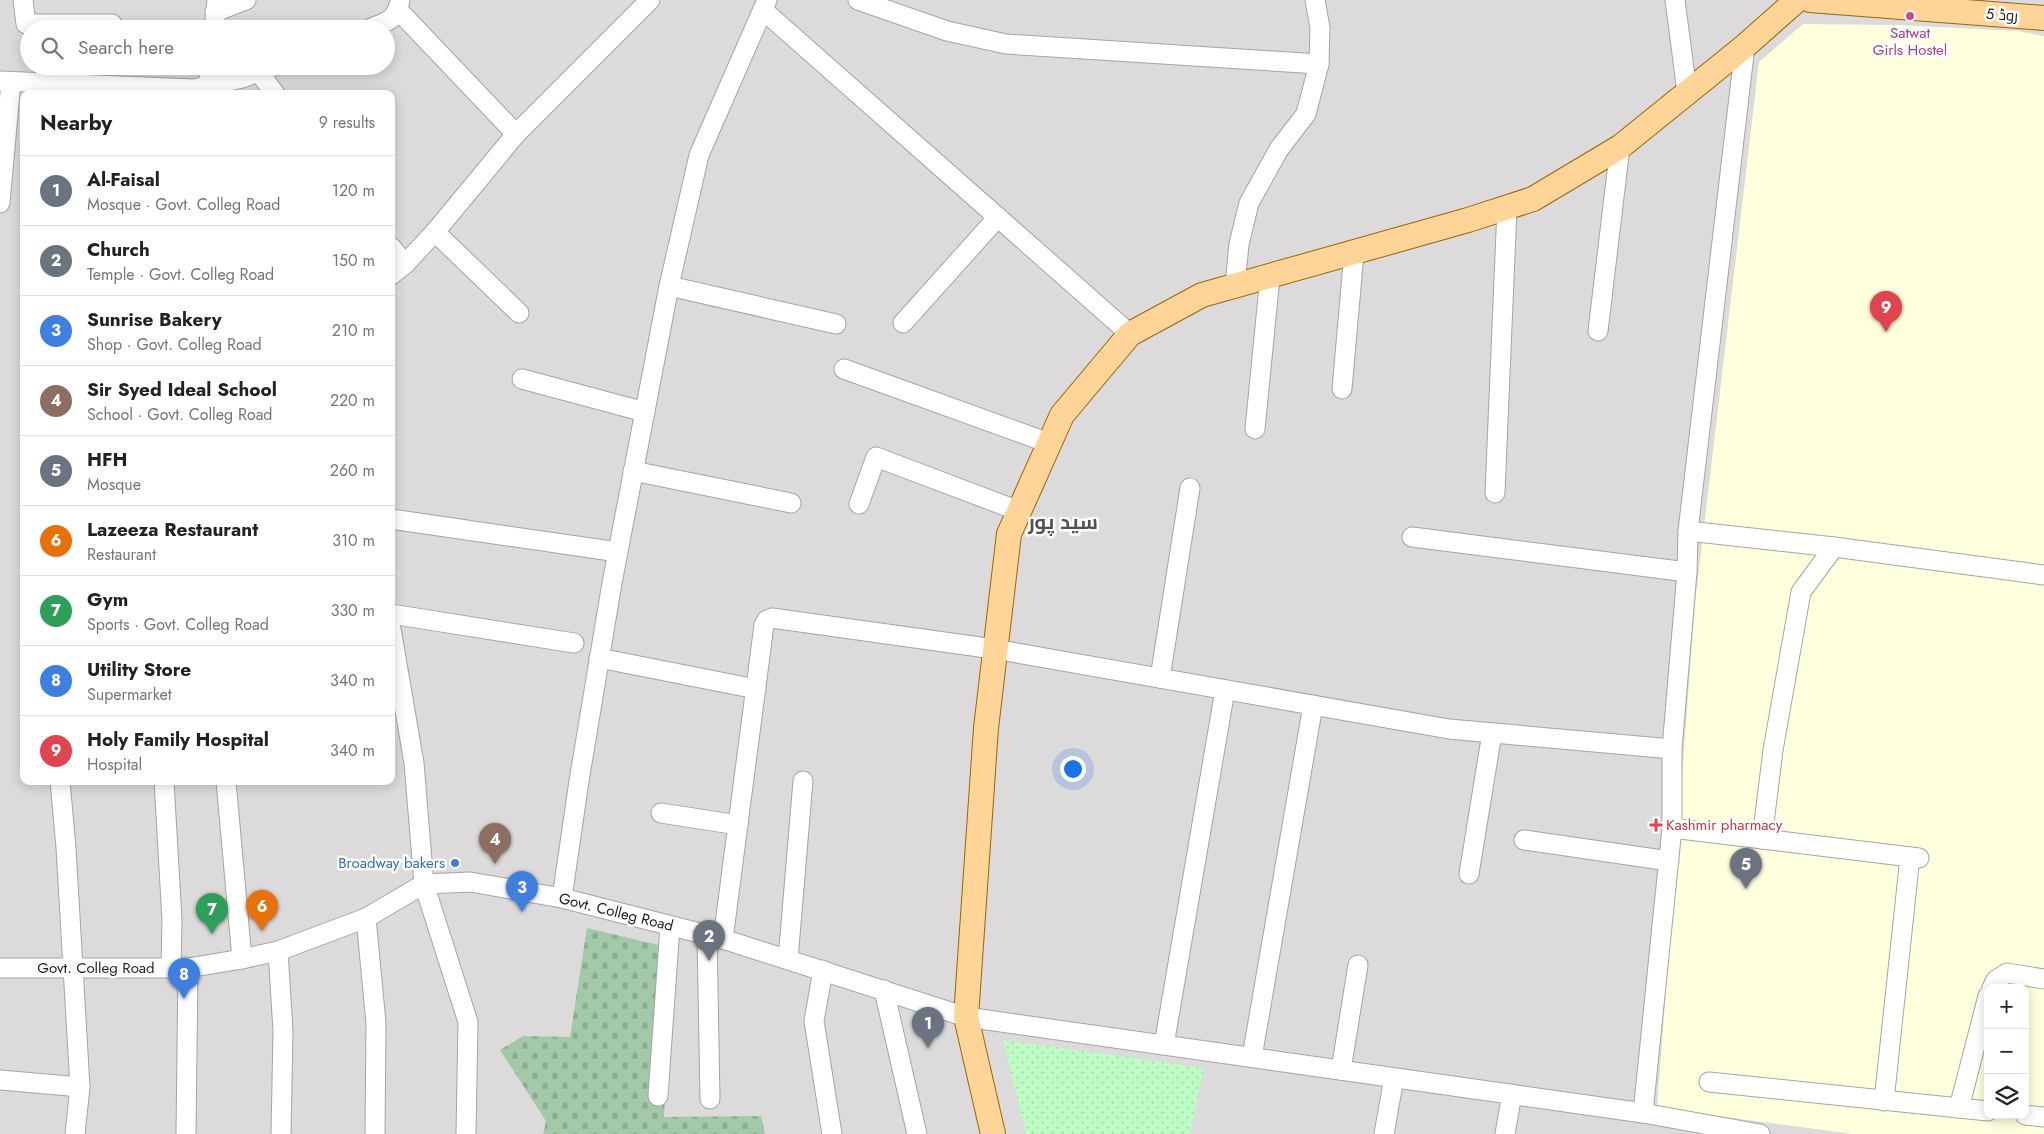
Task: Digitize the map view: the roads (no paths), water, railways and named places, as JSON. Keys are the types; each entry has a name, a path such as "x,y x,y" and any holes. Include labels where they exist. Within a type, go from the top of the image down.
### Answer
{"main road":[{"path":"993,1134 966,1017 986,728 1009,534 1062,415 1130,334 1202,295 1354,253 1533,199 1620,148 1745,46 1797,0"},
{"name":"روڈ 5","path":"1810,0 2044,18"}],"street":[{"path":"23,0 26,20"},
{"path":"215,13 246,0"},
{"path":"398,270 435,232 516,134 650,0"},
{"path":"858,0 947,31 1006,44 1319,64"},
{"path":"1235,286 1239,244 1249,202 1279,149 1306,114 1319,64 1320,28 1315,0"},
{"path":"1675,0 1687,92"},
{"path":"562,898 578,781 618,552 670,286 699,155 766,3 998,217 1130,334"},
{"path":"390,20 399,5 516,134"},
{"path":"1643,1113 1672,828 1672,748 1687,572 1688,530 1745,46"},
{"path":"208,90 209,75"},
{"path":"0,203 6,81 95,89 208,90 250,75"},
{"path":"268,75 274,90"},
{"path":"1598,331 1620,148"},
{"path":"1494,493 1507,208"},
{"path":"903,323 998,217"},
{"path":"435,232 519,313"},
{"path":"1342,389 1354,253"},
{"path":"1254,429 1270,277"},
{"path":"670,286 836,324"},
{"path":"844,368 1049,443"},
{"path":"522,379 645,412"},
{"path":"859,504 876,457 1019,511"},
{"path":"633,471 792,503"},
{"path":"1160,678 1190,488"},
{"path":"395,520 618,552"},
{"path":"1688,530 2044,575"},
{"path":"1412,537 1687,572"},
{"path":"1762,839 1773,750 1801,592 1834,547"},
{"path":"395,615 574,643"},
{"path":"710,1099 715,937 738,824 764,625 767,620 772,618 994,649 1449,729 1672,748"},
{"path":"599,658 756,689"},
{"path":"395,669 397,689 414,763 424,884 468,1022 466,1134"},
{"path":"1164,1045 1225,690"},
{"path":"1252,1057 1313,705"},
{"path":"1470,874 1492,733"},
{"path":"788,959 803,781"},
{"path":"60,785 66,848 80,1087 75,1134"},
{"path":"164,785 172,920 179,967 186,1134"},
{"path":"226,785 242,959"},
{"path":"661,813 738,824"},
{"path":"1672,828 1915,858 1884,1101"},
{"path":"1524,840 1669,861"},
{"name":"Govt. Colleg Road","path":"0,968 179,967 242,959 278,951 366,918 424,884 470,882 562,898 715,937 966,1017 1643,1113 1760,1134"},
{"path":"366,918 376,1023 375,1134"},
{"path":"658,1096 670,926"},
{"path":"278,951 283,1031 281,1134"},
{"path":"1341,1070 1358,966"},
{"path":"822,970 814,1021 832,1134"},
{"path":"1994,984 1996,980 2007,973 2044,979"},
{"path":"884,990 917,1134"},
{"path":"1959,1108 1984,1011"},
{"path":"1384,1134 1394,1078"},
{"path":"0,1080 80,1087"},
{"path":"1709,1082 1984,1111"},
{"path":"1505,1134 1512,1094"},
{"path":"2029,1115 2044,1117"}],"place":[{"name":"Satwat Girls Hostel","path":"1910,16"},
{"name":"Holy Family Hospital","path":"1886,332"},
{"name":"Kashmir pharmacy","path":"1656,825"},
{"name":"Broadway bakers","path":"455,863"},
{"name":"Sir Syed Ideal School","path":"495,864"},
{"name":"HFH","path":"1746,889"},
{"name":"Sunrise Bakery","path":"522,912"},
{"name":"Lazeeza Restaurant","path":"262,931"},
{"name":"Gym","path":"212,934"},
{"name":"Church","path":"709,961"},
{"name":"Utility Store","path":"184,999"},
{"name":"Al-Faisal","path":"928,1048"}],"district":[{"name":"سید پور","path":"1063,522"}]}
